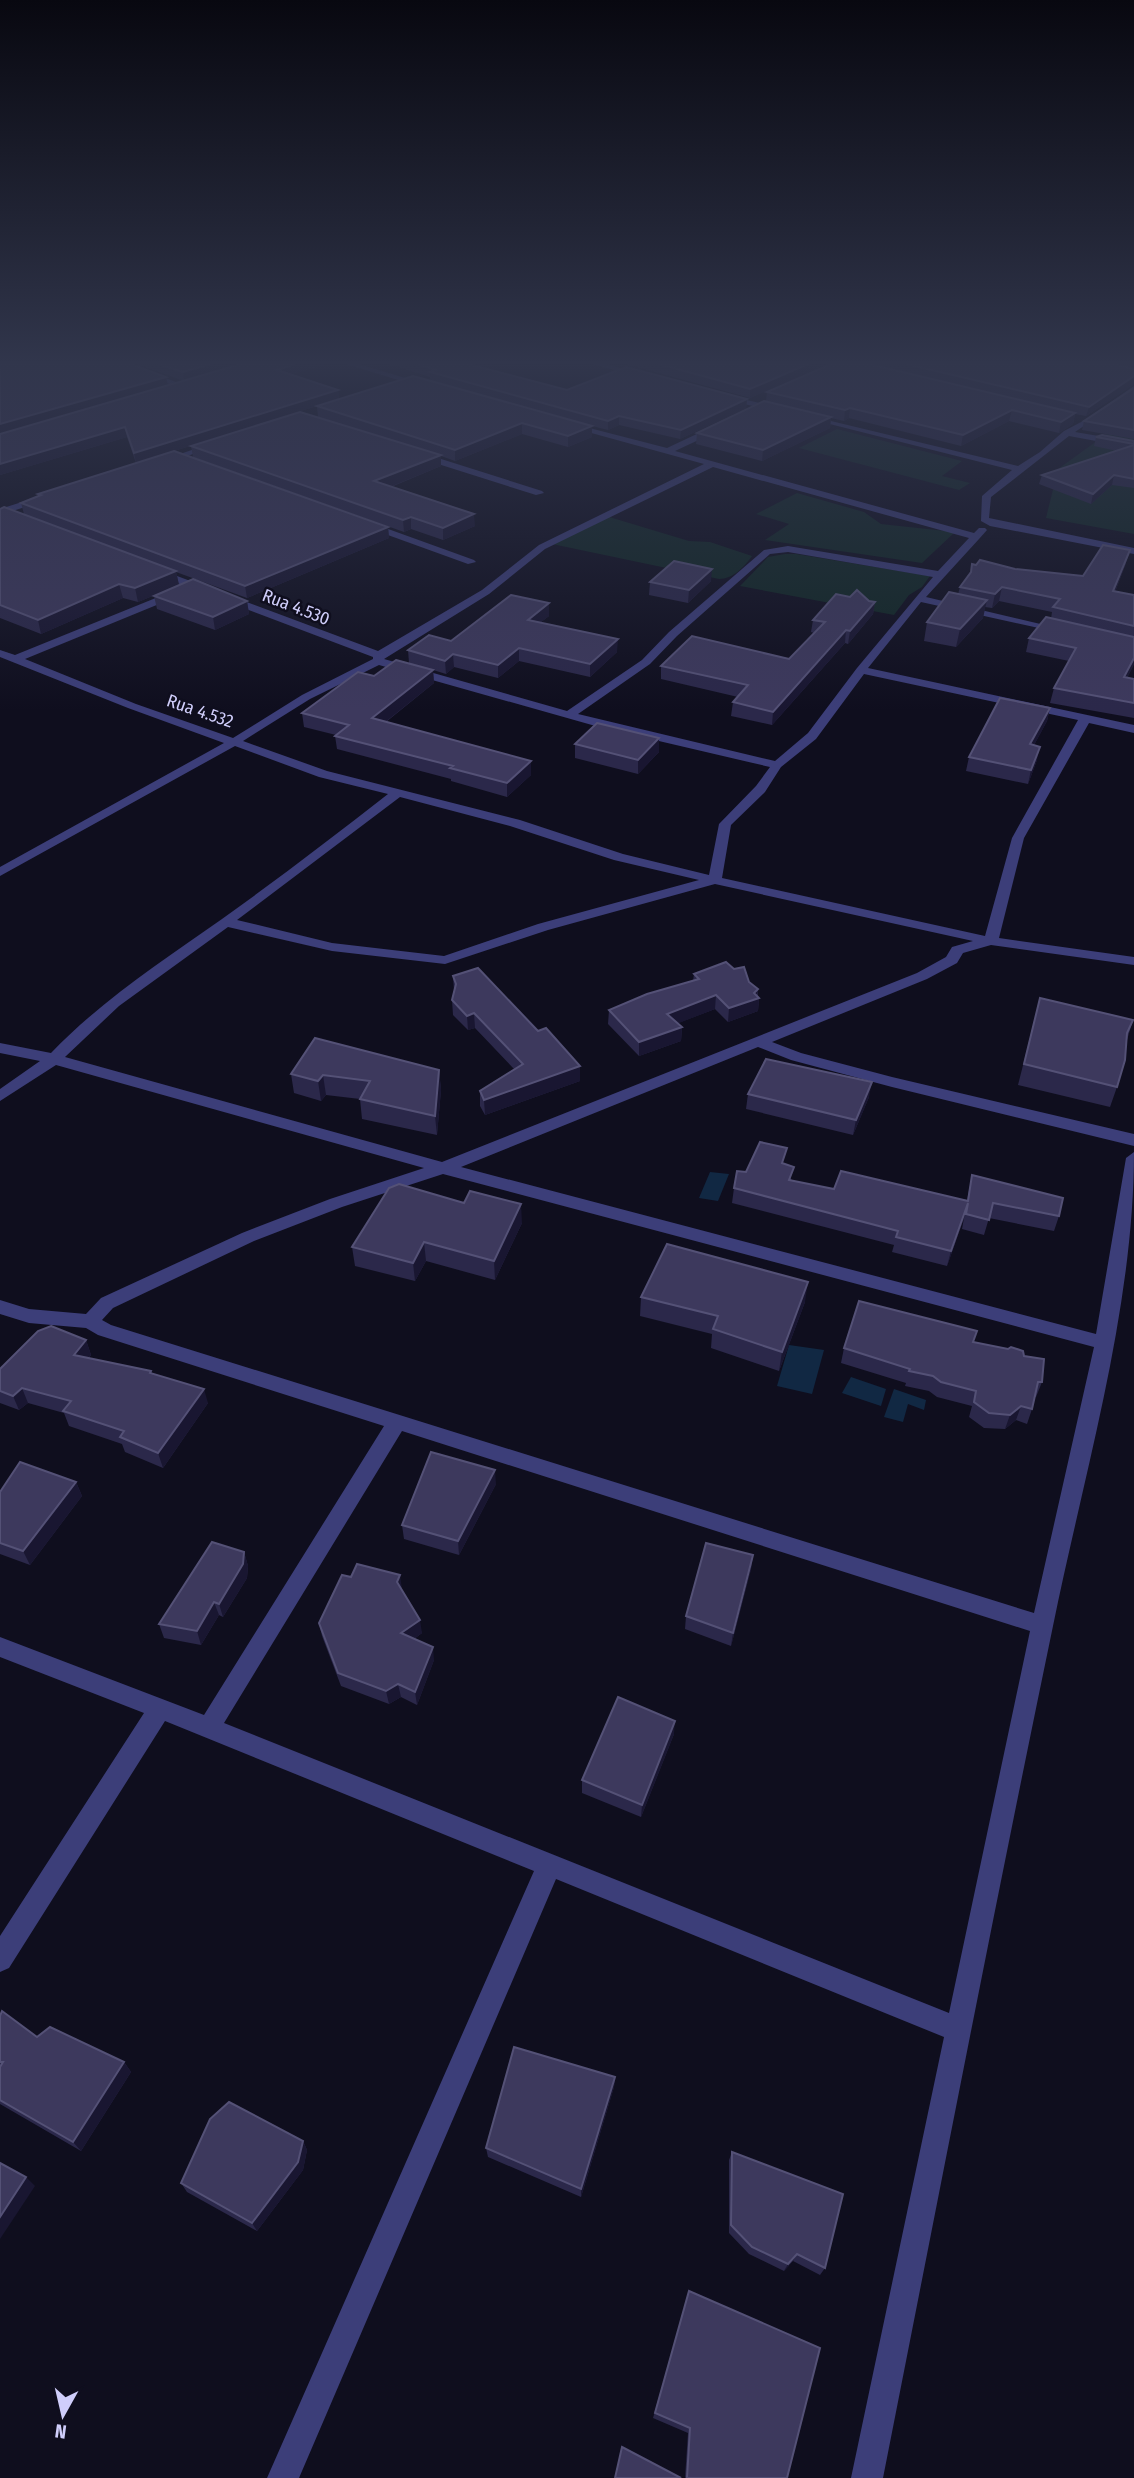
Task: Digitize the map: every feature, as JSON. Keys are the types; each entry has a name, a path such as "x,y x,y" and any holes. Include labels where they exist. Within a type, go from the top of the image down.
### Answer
{"street":[{"path":"497,480 539,493"},
{"name":"Rua 4.532","path":"0,653 132,706 234,742 482,594 523,566 542,547 593,519 682,480"},
{"path":"769,480 976,537"},
{"path":"1006,480 987,496 984,519 990,523 1134,551"},
{"path":"0,512 51,496"},
{"path":"0,512 14,517"},
{"path":"362,523 471,562"},
{"path":"715,880 724,824 761,789 777,765 812,736 919,598 990,523"},
{"path":"571,714 646,662 673,634 756,562 776,549 942,575"},
{"name":"Rua 4.530","path":"142,566 378,658 668,741 777,765"},
{"path":"15,659 193,586"},
{"path":"919,598 1070,633"},
{"path":"861,670 1134,729"},
{"path":"991,941 1018,838 1085,719"},
{"path":"0,872 234,742 323,774 515,823 618,857 991,941 1134,961"},
{"path":"0,1096 54,1059 72,1040 137,985 398,793"},
{"path":"226,922 332,947 446,960 531,931 715,880"},
{"path":"90,1321 107,1303 248,1237 336,1203 443,1168 761,1043 922,976 952,960 957,950 991,941"},
{"path":"761,1043 796,1057 880,1079 1134,1140"},
{"path":"0,1048 54,1059 443,1168 1104,1343"},
{"path":"867,2478 1042,1625 1104,1343 1134,1158"},
{"path":"0,1307 29,1316 90,1321 105,1330 1042,1625"},
{"path":"209,1727 397,1422"},
{"path":"0,1647 209,1727 959,2029"},
{"path":"0,1959 160,1708"},
{"path":"283,2478 549,1866"}],"green space":[{"path":"920,480 957,480 970,483 959,490"},
{"path":"1055,480 1134,480 1134,534 1046,518"},
{"path":"797,493 864,512 881,524 955,532 922,563 765,540 789,524 756,514"},
{"path":"606,516 689,541 710,542 752,556 733,575 719,579 552,544"},
{"path":"785,554 930,576 922,587 909,595 894,615 740,586 768,557"}],"water":[{"path":"710,1172 729,1174 718,1201 699,1198"},
{"path":"789,1345 824,1350 812,1394 777,1386"},
{"path":"851,1377 886,1389 881,1406 842,1393"},
{"path":"894,1389 926,1400 924,1410 908,1404 903,1422 884,1417"}],"building":[{"path":"83,480 255,480 388,527 245,586 21,503 41,495 38,494"},
{"path":"287,480 378,480 374,481 474,514 443,528 411,517 403,520"},
{"path":"1054,480 1109,480 1093,494"},
{"path":"4,507 176,571 135,588 119,584 38,620 0,605 0,509"},
{"path":"1103,545 1130,550 1113,591 1134,595 1134,626 1053,607 1060,599 1002,587 995,594 960,587 971,572 972,564 976,565 980,560 1015,569 1083,576"},
{"path":"674,561 712,569 689,590 650,582"},
{"path":"193,579 247,601 213,617 154,596"},
{"path":"857,590 869,601 875,602 850,631 846,630 773,712 733,702 748,685 661,666 692,636 789,659 825,622 813,620 836,594 850,597"},
{"path":"949,592 987,600 960,629 927,622"},
{"path":"511,595 549,603 528,620 618,639 590,664 519,648 498,665 453,654 445,661 408,650 429,635 451,641"},
{"path":"1046,617 1134,637 1134,658 1124,677 1134,679 1134,703 1054,688 1076,648 1029,638"},
{"path":"396,660 433,670 372,718 531,761 507,783 450,768 453,766 335,736 349,725 302,713 358,672 374,676"},
{"path":"1000,698 1050,708 1030,744 1040,747 1031,770 969,757"},
{"path":"597,723 659,738 638,760 575,744"},
{"path":"726,962 734,969 744,967 749,982 758,989 754,993 759,998 729,1008 716,995 667,1014 682,1027 639,1042 609,1010 647,994 699,979 694,974"},
{"path":"478,968 538,1031 546,1028 580,1066 484,1100 480,1091 523,1064 474,1013 467,1016 452,1000 456,984 453,976"},
{"path":"1040,998 1133,1020 1127,1033 1125,1060 1117,1087 1024,1064"},
{"path":"315,1038 439,1070 435,1116 360,1099 370,1081 323,1075 318,1081 291,1074"},
{"path":"766,1059 872,1082 856,1120 748,1094"},
{"path":"760,1142 787,1148 782,1163 794,1167 789,1180 834,1189 841,1171 968,1201 972,1175 1063,1198 1059,1216 993,1203 989,1220 966,1214 968,1203 951,1251 896,1237 898,1231 734,1188 737,1171 746,1172"},
{"path":"399,1184 464,1203 470,1191 521,1204 494,1261 424,1242 413,1263 352,1247 389,1188"},
{"path":"667,1244 808,1282 782,1352 713,1329 718,1316 641,1297"},
{"path":"859,1301 977,1331 973,1342 1008,1349 1011,1347 1023,1351 1024,1356 1044,1359 1042,1382 1038,1382 1032,1409 1021,1406 1010,1415 989,1413 974,1402 976,1391 941,1382 933,1376 909,1371 910,1369 844,1348"},
{"path":"51,1326 86,1340 74,1355 151,1371 150,1373 204,1389 158,1453 120,1437 124,1431 63,1411 71,1401 22,1388 13,1396 0,1391 0,1369 38,1331"},
{"path":"431,1452 495,1470 458,1541 402,1525"},
{"path":"20,1462 76,1482 23,1551 0,1543 0,1492"},
{"path":"212,1542 244,1552 243,1564 219,1604 214,1602 197,1631 159,1624"},
{"path":"706,1543 753,1555 733,1633 686,1616"},
{"path":"357,1564 400,1575 397,1582 420,1620 401,1633 433,1647 415,1692 398,1684 386,1691 338,1673 319,1623 342,1575 351,1577"},
{"path":"618,1697 675,1721 642,1805 582,1780"},
{"path":"2,2011 37,2037 50,2027 124,2062 73,2142 0,2100 0,2067 3,2062 0,2062"},
{"path":"514,2047 615,2077 581,2189 486,2148"},
{"path":"229,2102 303,2141 298,2162 252,2223 181,2183 210,2119"},
{"path":"732,2152 843,2194 825,2268 797,2254 788,2264 752,2247 731,2225"},
{"path":"0,2163 26,2177 0,2217"},
{"path":"689,2291 820,2348 787,2478 687,2478 690,2428 655,2413"},
{"path":"622,2447 681,2478 615,2478"}]}
